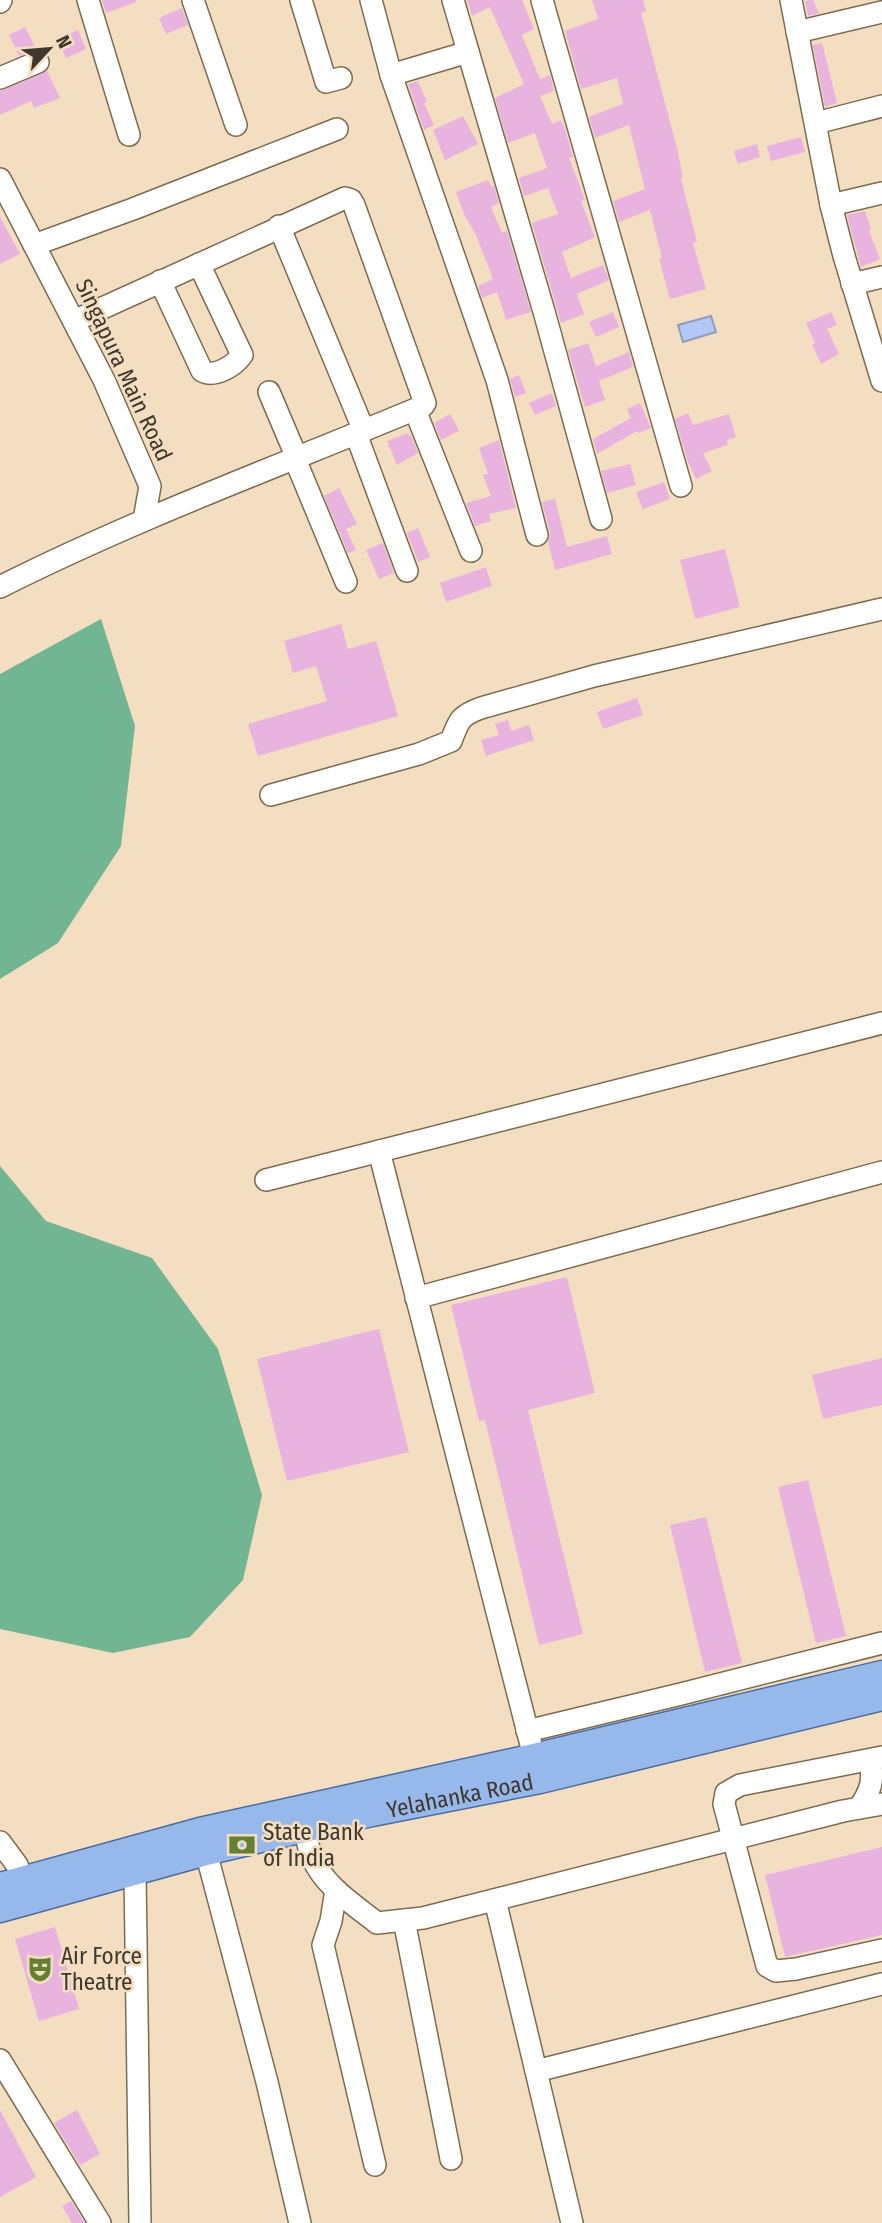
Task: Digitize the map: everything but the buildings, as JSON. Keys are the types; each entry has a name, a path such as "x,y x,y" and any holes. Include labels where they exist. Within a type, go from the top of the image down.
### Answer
{"main road":[{"name":"Yelahanka Road","path":"132,1862 200,1830 384,1811 882,1674"},
{"name":"Yelahanka Road","path":"537,1769 882,1697"},
{"name":"Yelahanka Road","path":"0,1909 19,1889 132,1862 206,1852 304,1819"}],"street":[{"path":"88,0 129,135"},
{"path":"193,0 236,125"},
{"path":"301,0 326,82 341,78"},
{"path":"453,0 601,519"},
{"path":"542,0 681,486"},
{"path":"791,0 831,205 852,284 878,353 882,381"},
{"path":"376,1 391,75 497,380 537,535"},
{"path":"797,32 882,12"},
{"path":"391,75 468,51"},
{"path":"0,78 37,62"},
{"path":"816,123 882,106"},
{"path":"34,245 337,129"},
{"name":"Singapura Main Road","path":"0,179 104,380 150,486 144,520"},
{"path":"831,205 882,193"},
{"path":"0,587 144,520 415,410 423,406 425,400 351,200 345,198 74,321"},
{"path":"279,226 360,432 407,570"},
{"path":"160,281 202,371 214,374 233,365 242,355 199,264"},
{"path":"852,284 882,277"},
{"path":"269,392 346,582"},
{"path":"415,410 471,551"},
{"path":"271,794 419,754 451,741 460,719 466,713 481,708 594,676 882,609"},
{"path":"266,1180 882,1023"},
{"path":"379,1152 537,1769"},
{"path":"416,1298 882,1172"},
{"path":"527,1731 882,1643"},
{"path":"876,1758 882,1783"},
{"path":"859,1808 870,1792 876,1758"},
{"path":"876,1758 740,1785 726,1793 724,1804 767,1966 776,1971 796,1969 882,1950"},
{"path":"304,1819 311,1856 320,1873 336,1890 377,1923 423,1918 882,1804"},
{"path":"0,1842 10,1854 19,1889"},
{"path":"206,1852 267,2082 300,2223"},
{"path":"132,1862 140,2223"},
{"path":"336,1890 331,1921 323,1945 375,2165"},
{"path":"495,1900 572,2223"},
{"path":"404,1920 451,2159"},
{"path":"536,2071 882,1984"},
{"path":"0,2060 100,2223"}],"green space":[{"path":"101,619 135,726 121,846 58,943 0,979 0,674"},
{"path":"0,1166 46,1221 152,1258 218,1349 262,1495 243,1580 190,1637 113,1653 0,1629"}],"water":[{"path":"711,316 716,332 683,342 678,325"}],"place":[{"name":"State Bank of India","path":"242,1845"},
{"name":"Air Force Theatre","path":"40,1969"}]}
